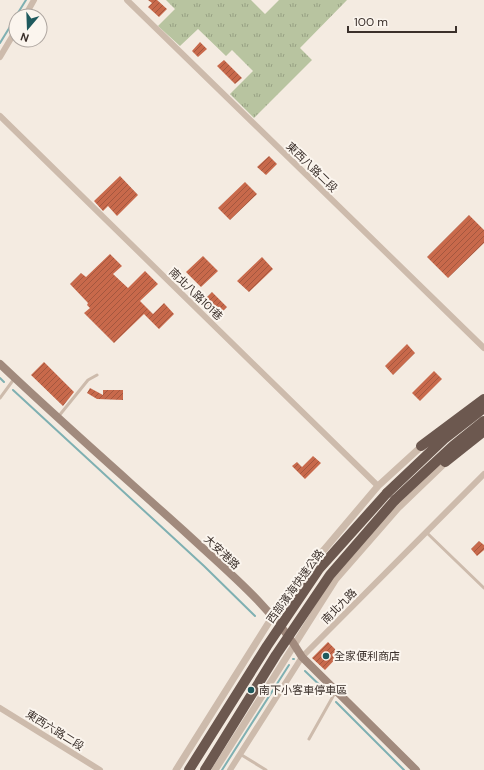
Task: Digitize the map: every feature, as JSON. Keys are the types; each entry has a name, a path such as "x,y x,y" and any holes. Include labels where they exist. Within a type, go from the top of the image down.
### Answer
{"highway":[{"path":"421,446 484,399"},
{"name":"西部濱海快速公路","path":"190,770 266,646 319,569 387,492 444,439 484,408"},
{"path":"445,462 483,425"},
{"name":"西部濱海快速公路","path":"205,770 276,655 330,575 395,500 453,446 483,425"}],"main road":[{"name":"大安港路","path":"0,364 230,574 295,644 302,657 416,770"}],"street":[{"name":"東西八路二段","path":"127,0 484,348"},
{"path":"0,57 8,44"},
{"name":"南北八路101巷","path":"0,116 378,486"},
{"path":"176,770 272,618 312,564 378,486 421,446 484,394"},
{"path":"215,770 336,579 398,508 445,462 458,455 484,434"},
{"name":"南北九路","path":"230,770 302,657 484,474"},
{"name":"東西六路二段","path":"0,708 100,770"}],"lane":[{"path":"58,417 88,380 97,375"},
{"path":"0,398 15,378"},
{"path":"426,532 484,588"},
{"path":"309,739 336,691"},
{"path":"240,754 266,770"}],"green space":[{"path":"166,0 251,0 265,14 279,0 347,0 300,48 312,60 254,118 230,94 253,71 232,50 226,56 198,29 180,46 158,26 175,9"}],"building":[{"path":"148,0 157,0 167,9 159,17 148,7 152,3"},
{"path":"200,42 207,49 198,57 192,51"},
{"path":"224,60 242,78 235,84 217,66"},
{"path":"269,156 277,164 266,175 257,167"},
{"path":"120,176 138,195 117,216 108,206 103,211 94,201"},
{"path":"245,182 257,194 230,220 218,208"},
{"path":"469,215 484,230 484,243 448,278 427,257"},
{"path":"110,254 122,266 113,274 128,288 145,271 158,284 140,301 153,314 164,303 174,314 159,329 144,314 114,343 84,313 90,308 87,305 88,303 70,284 81,273 86,277"},
{"path":"203,256 218,271 201,287 186,272"},
{"path":"262,257 273,269 249,292 237,281"},
{"path":"212,292 227,307 217,317 202,302"},
{"path":"407,344 415,353 393,375 385,366"},
{"path":"44,362 74,392 63,406 31,375"},
{"path":"434,371 442,379 420,401 412,393"},
{"path":"90,388 103,395 103,390 123,390 123,400 97,399 87,393"},
{"path":"313,456 321,463 305,479 292,466 297,462 302,467"},
{"path":"479,541 484,545 484,550 477,556 471,549"},
{"name":"全家便利商店","path":"328,642 340,654 325,670 312,658"}],"waterway":[{"path":"21,8 26,0"},
{"path":"0,43 8,30"},
{"path":"0,378 4,382"},
{"path":"13,390 204,566 255,616"},
{"path":"222,770 289,665"},
{"path":"305,671 328,693"},
{"path":"336,702 404,770"}],"place":[{"name":"全家便利商店","path":"326,656"},
{"name":"南下小客車停車區","path":"251,690"}]}
